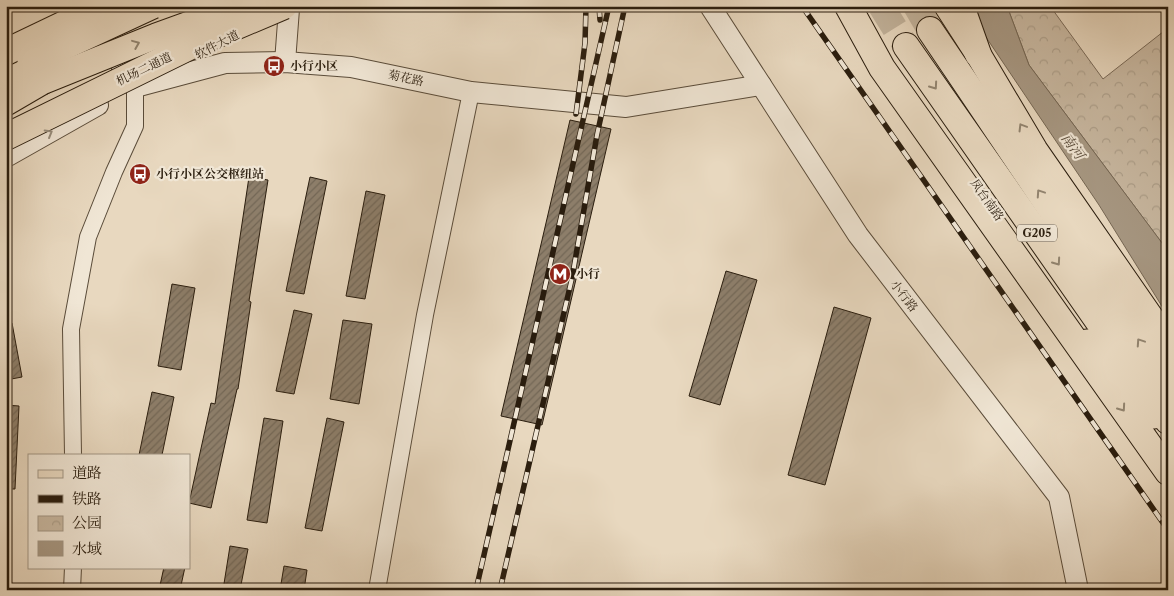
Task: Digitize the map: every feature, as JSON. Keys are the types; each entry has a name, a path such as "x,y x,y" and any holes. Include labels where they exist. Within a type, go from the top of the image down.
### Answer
{"highway":[{"path":"829,6 882,68 1168,472"},
{"path":"848,6 882,68"},
{"path":"961,6 978,54"},
{"name":"机场二通道","path":"6,137 197,43 290,7"},
{"path":"6,52 89,10"},
{"name":"G205","path":"930,30 1168,383"},
{"name":"凤台南路","path":"906,46 1168,421"}],"main road":[{"path":"6,76 154,6"},
{"name":"软件大道","path":"6,103 42,82 156,36 240,6"},
{"name":"凤台南路","path":"856,6 894,69 1088,343 1168,432"},
{"path":"947,6 1036,150 1168,342"}],"street":[{"path":"6,59 89,10 110,6"},
{"name":"小行路","path":"710,6 858,235 1059,497 1078,590"},
{"path":"285,62 290,7"},
{"name":"软件大道","path":"6,157 84,113 290,7"},
{"path":"73,454 70,329 88,237 135,126 135,87 101,42 89,10"},
{"name":"菊花路","path":"135,87 225,63 285,62 351,67 471,92 626,107 761,86"},
{"path":"377,590 425,316 471,92"},
{"path":"72,590 73,568"}],"green space":[{"path":"1007,6 1050,6 1103,79 1168,28 1168,251 1029,65"}],"water":[{"name":"南河","path":"965,6 1007,6 1029,65 1168,251 1168,316 1099,205"}],"building":[{"path":"570,120 611,129 542,425 501,416"},
{"path":"249,177 268,180 249,301 251,302 238,389 211,508 190,503 190,498 211,403 215,404"},
{"path":"310,177 327,181 304,294 286,291"},
{"path":"366,191 385,195 365,299 346,296"},
{"path":"726,271 757,280 720,405 689,396"},
{"path":"172,284 195,288 181,370 158,366"},
{"path":"834,307 871,318 825,485 788,475"},
{"path":"294,310 312,314 294,394 276,391"},
{"path":"343,320 372,324 359,404 330,399"},
{"path":"6,323 12,323 22,377 6,380"},
{"path":"152,392 174,397 162,454 139,454"},
{"path":"6,405 19,406 15,489 6,489"},
{"path":"264,418 283,421 267,523 247,520"},
{"path":"327,418 344,422 322,531 305,528"},
{"path":"230,546 248,549 240,590 223,590"},
{"path":"284,566 307,570 304,590 280,590"},
{"path":"164,568 185,568 180,590 159,590"}],"tunnel":[{"path":"881,6 906,46"},
{"path":"916,6 930,30"}],"railway":[{"path":"576,114 585,43 586,6"},
{"path":"599,6 600,20"},
{"path":"476,590 609,6"},
{"path":"500,590 572,278 597,135 625,6"},
{"path":"802,6 1168,530"}],"place":[{"name":"小行小区","path":"274,66"},
{"name":"小行小区公交枢纽站","path":"140,174"},
{"name":"小行","path":"560,274"}]}
